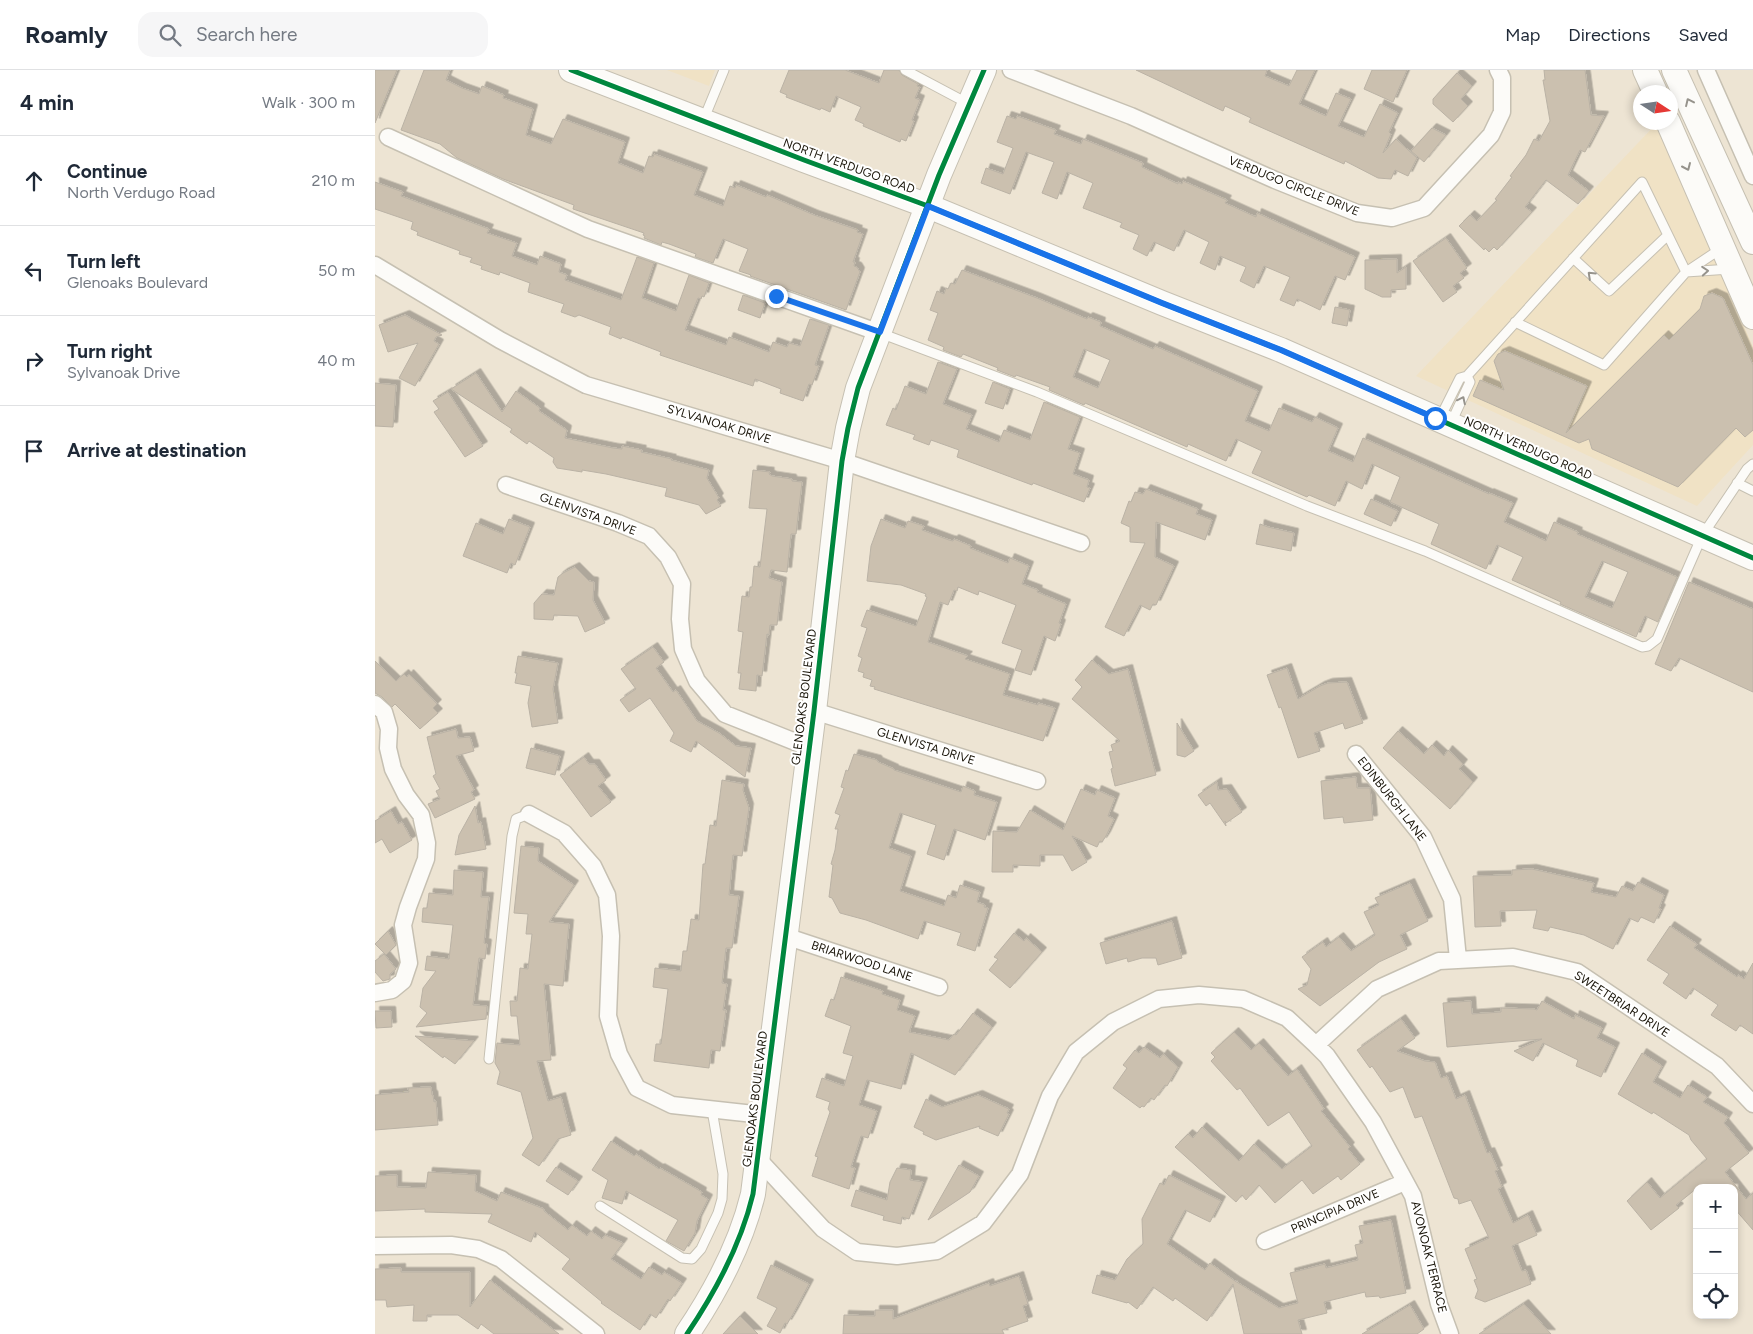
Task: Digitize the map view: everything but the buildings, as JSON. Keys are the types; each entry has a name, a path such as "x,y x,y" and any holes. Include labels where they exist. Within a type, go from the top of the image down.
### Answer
{"main road":[{"name":"NORTH VERDUGO ROAD","path":"571,70 703,122 928,206 1281,350 1753,558"},
{"name":"GLENOAKS BOULEVARD","path":"687,1334 707,1306 747,1221 753,1194 759,1160 808,747 814,711 842,461 848,428 859,388 880,332 928,206 984,70"},
{"path":"1645,70 1652,85"},
{"path":"1674,70 1753,242"},
{"path":"1671,130 1753,317"},
{"path":"1722,248 1753,249"}],"street":[{"name":"VERDUGO CIRCLE DRIVE","path":"1011,70 1131,116 1275,180 1357,213 1392,218 1424,208 1491,134 1502,112 1502,78 1498,70"},
{"path":"1706,70 1753,176"},
{"path":"388,137 588,229 880,332"},
{"name":"SYLVANOAK DRIVE","path":"375,265 500,340 585,385 842,461 1081,543"},
{"name":"GLENVISTA DRIVE","path":"506,485 618,523 649,536 668,557 682,584 680,619 683,649 697,681 725,714 808,747"},
{"path":"375,704 384,712 389,729 388,748 393,769 405,795 421,815 427,843 426,859 403,925 409,962 403,980 392,990 375,993"},
{"name":"GLENVISTA DRIVE","path":"814,711 1037,781"},
{"name":"EDINBURGH LANE","path":"1356,754 1423,837 1453,899 1458,959"},
{"path":"529,814 564,833 593,866 607,895 611,936 608,1016 619,1054 637,1088 672,1105 763,1115"},
{"name":"BRIARWOOD LANE","path":"785,936 939,987"},
{"name":"SWEETBRIAR DRIVE","path":"1315,1045 1377,989 1439,962 1458,959 1513,957 1577,972 1717,1066 1753,1104"},
{"name":"AVONOAK TERRACE","path":"759,1160 823,1229 857,1252 897,1256 937,1251 983,1223 1020,1174 1050,1096 1076,1052 1113,1022 1159,999 1199,995 1243,999 1287,1018 1327,1056 1373,1122 1413,1196 1439,1304 1450,1334"},
{"name":"PRINCIPIA DRIVE","path":"1265,1241 1405,1182"},
{"path":"375,1246 451,1244 478,1249 501,1259 596,1334"}],"lane":[{"path":"703,122 724,70"},
{"path":"905,70 969,104"},
{"path":"1445,422 1461,378 1467,376 1642,182 1686,272"},
{"path":"1573,258 1609,291 1668,235"},
{"path":"1515,322 1604,366 1686,272 1722,248"},
{"path":"1686,272 1732,269"},
{"path":"880,332 1037,392 1307,506 1425,551 1642,646 1648,646 1657,639 1703,536 1747,469 1753,464"},
{"path":"1737,484 1753,491"},
{"path":"489,1059 511,836 516,819 529,814"},
{"path":"600,1206 682,1258 692,1259 701,1249 718,1213 722,1199 723,1174 712,1110"}],"shaded area":[{"path":"667,70 715,70 709,86"},
{"path":"1650,130 1660,130 1753,347 1753,445 1697,506 1416,376"}],"cycle path":[{"path":"571,70 928,206 1281,350 1753,558"},
{"path":"687,1334 708,1301 726,1267 742,1231 753,1194 814,711 842,461 848,428 858,388 939,175 984,70"}],"route":[{"path":"776,296 880,332 928,206 1281,350 1435,418"}]}
